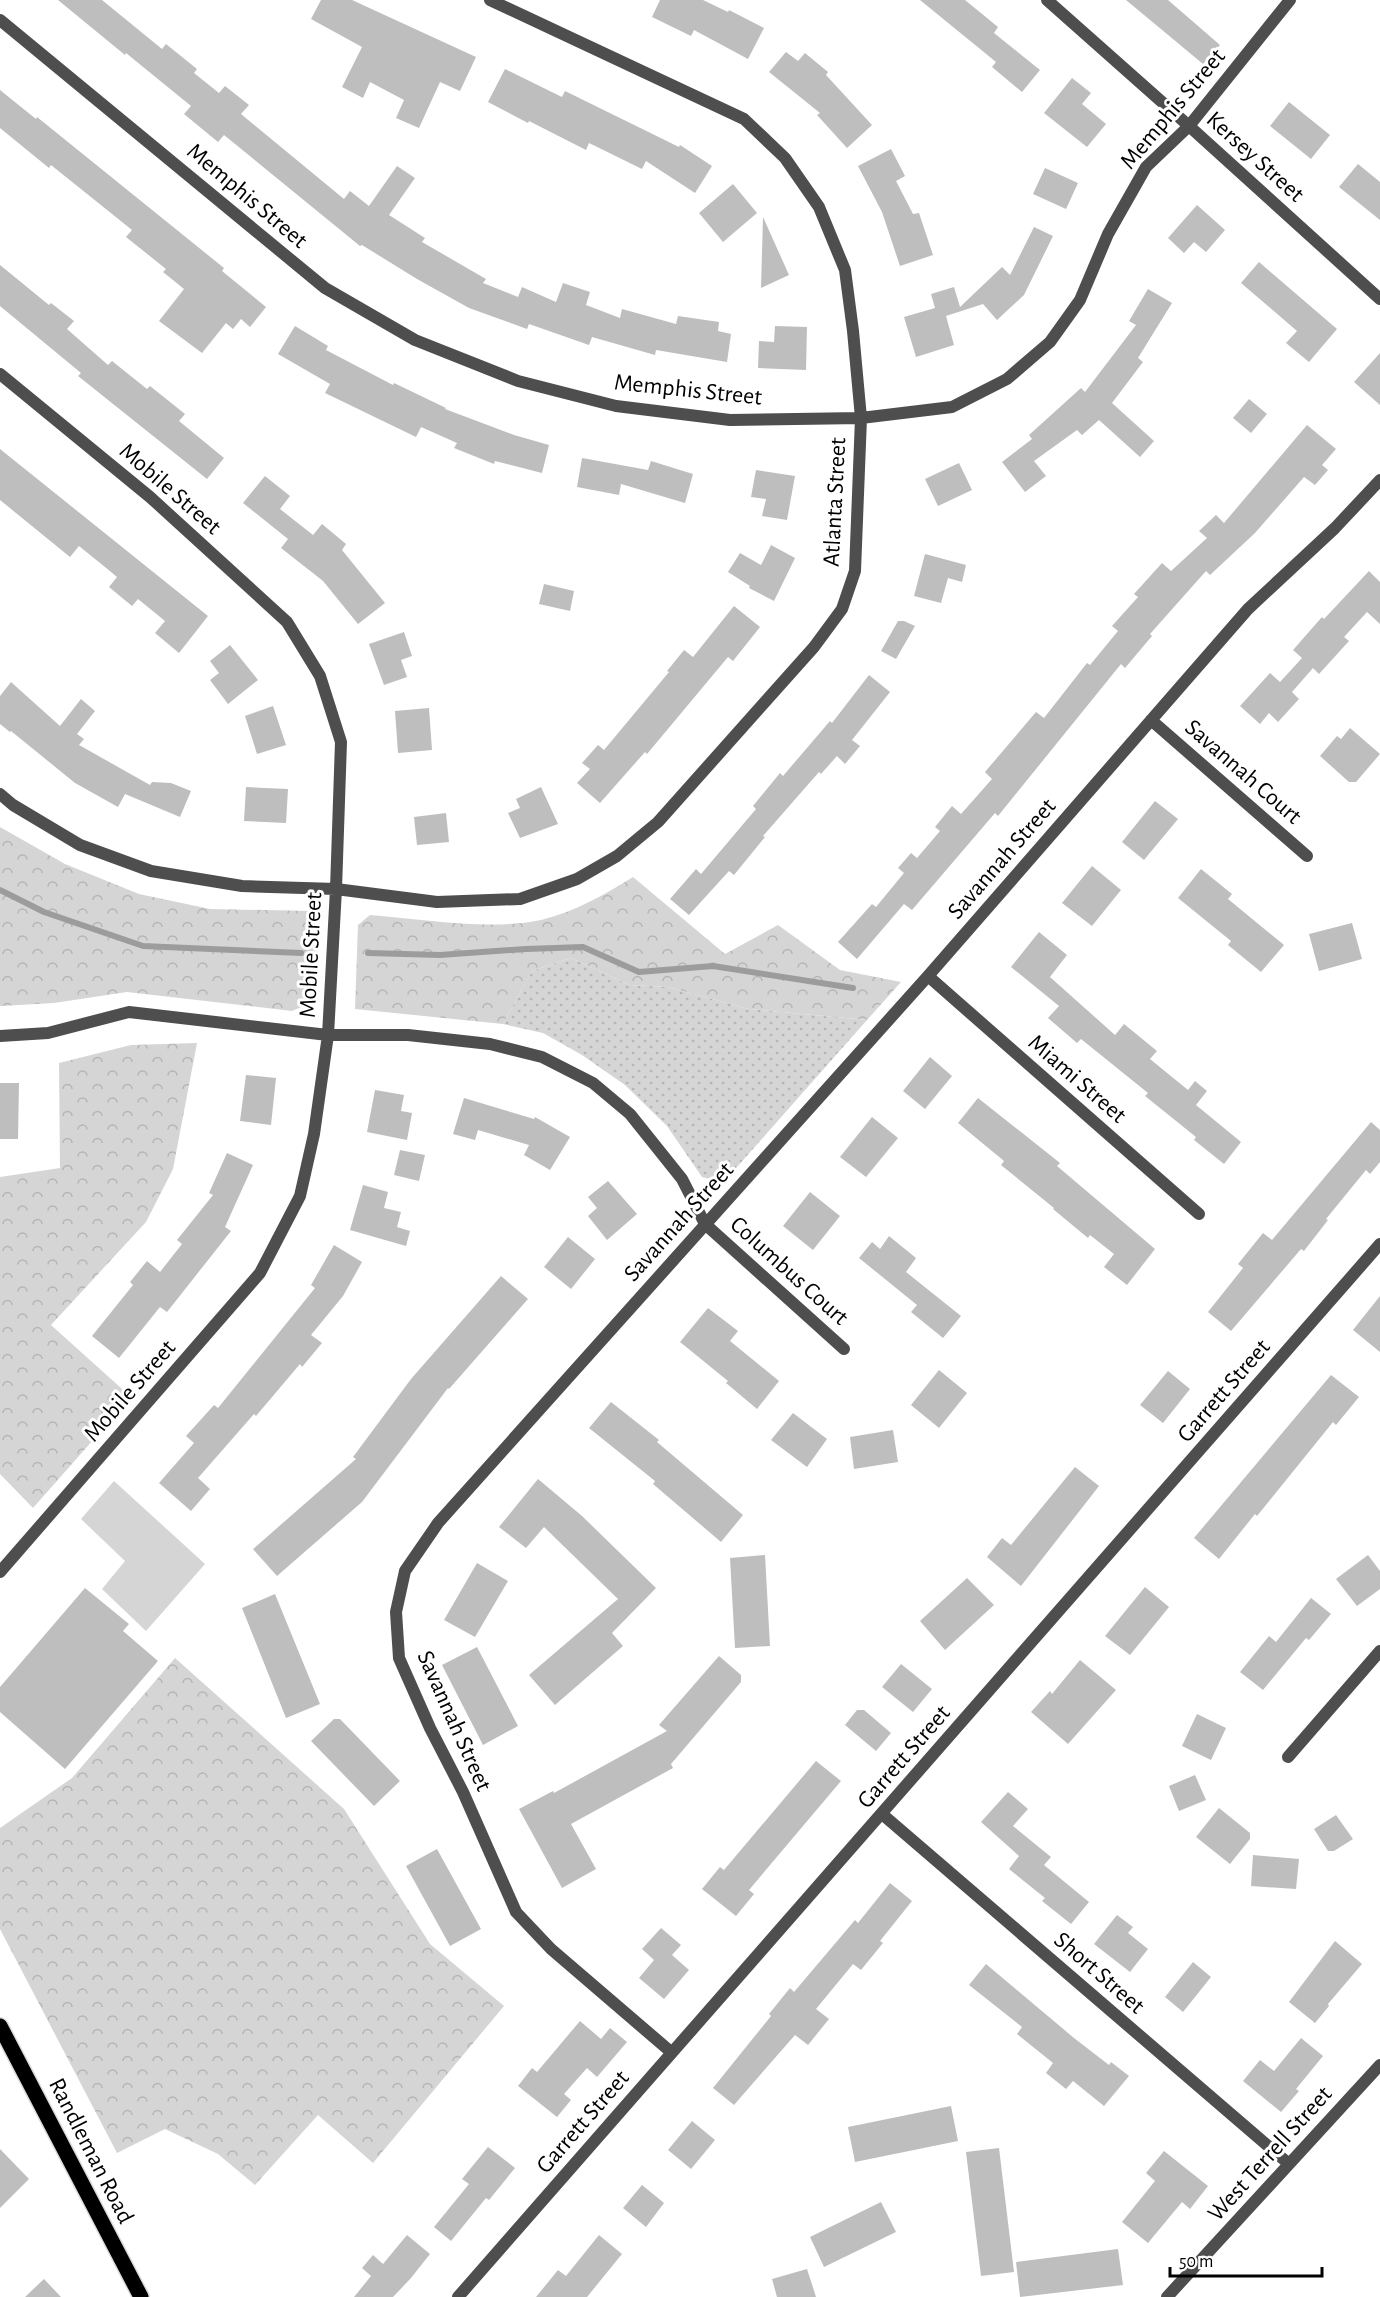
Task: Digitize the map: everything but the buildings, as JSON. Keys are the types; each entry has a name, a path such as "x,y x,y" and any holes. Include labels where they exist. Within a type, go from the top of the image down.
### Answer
{"main road":[{"name":"Randleman Road","path":"1,2033 141,2297"}],"street":[{"name":"Kersey Street","path":"1047,0 1380,299"},
{"name":"Memphis Street","path":"0,20 325,288 415,340 518,381 616,406 730,420 861,418 952,407 1007,379 1050,342 1080,300 1108,234 1146,167 1189,126 1290,0"},
{"name":"Atlanta Street","path":"0,794 13,805 80,845 152,871 242,886 336,889 437,902 520,899 577,879 617,856 658,822 814,647 842,609 855,571 861,418 845,270 819,207 785,158 744,119 498,2"},
{"name":"Mobile Street","path":"0,374 150,497 287,622 320,676 341,742 328,1035 314,1134 300,1196 260,1273 0,1572"},
{"name":"Savannah Street","path":"671,2052 551,1949 516,1912 463,1792 429,1728 399,1658 396,1612 405,1570 438,1523 928,976 1248,609 1335,528 1380,480"},
{"name":"Savannah Court","path":"1151,720 1308,856"},
{"name":"Miami Street","path":"928,976 1199,1214"},
{"path":"0,1036 48,1034 129,1012 328,1035 408,1035 490,1044 542,1058 592,1083 630,1114 682,1179 705,1224"},
{"name":"Columbus Court","path":"705,1224 844,1349"},
{"name":"Garrett Street","path":"458,2297 1380,1244"},
{"path":"1288,1757 1380,1651"},
{"name":"Short Street","path":"882,1814 1289,2164"},
{"name":"West Terrell Street","path":"1167,2297 1380,2065"}],"green space":[{"path":"0,827 65,864 139,894 210,909 311,911 320,921 313,1002 292,1011 127,992 54,1003 0,1006"},
{"path":"633,877 725,954 778,925 840,970 901,982 867,1020 749,1009 668,987 629,985 571,958 532,971 503,1024 355,1009 358,925 370,915 456,923 521,923 553,917 577,908"},
{"path":"571,958 629,985 668,987 749,1009 867,1020 729,1176 717,1181 702,1177 667,1126 625,1085 582,1055 543,1033 503,1024 532,971"},
{"path":"197,1043 173,1169 146,1222 51,1325 131,1397 33,1508 0,1474 0,1177 60,1168 59,1063 131,1045"},
{"path":"114,1481 205,1564 146,1631 102,1589 125,1561 81,1519"},
{"path":"175,1658 344,1809 430,1944 504,2006 373,2163 318,2115 255,2185 218,2154 165,2129 117,2153 0,1929 0,1828 72,1778"}],"waterway":[{"path":"0,890 44,912 143,946 301,953"},
{"path":"368,953 440,955 583,947 639,972 713,966 853,988"}]}
